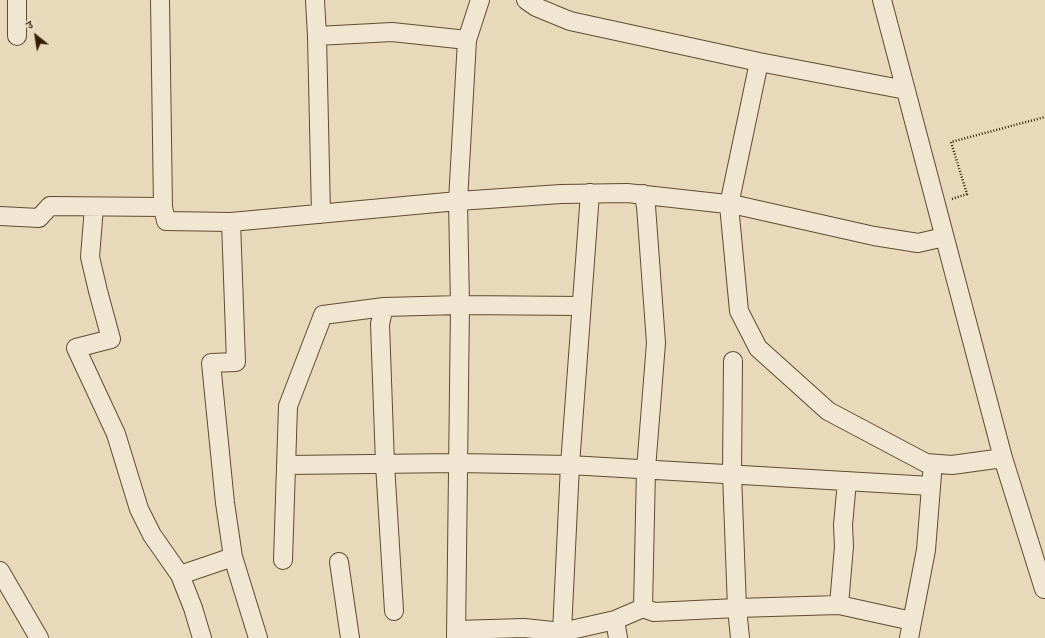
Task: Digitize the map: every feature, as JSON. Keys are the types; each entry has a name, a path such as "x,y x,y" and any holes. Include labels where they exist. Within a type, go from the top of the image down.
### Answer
{"street":[{"path":"17,0 17,36"},
{"path":"160,0 163,207 166,221 231,222 458,201 561,194 627,193 729,204 874,236 918,243 944,237"},
{"path":"315,0 321,214"},
{"path":"480,0 468,40 458,201 460,305 456,634 524,628 562,632 615,620 643,608 654,612 839,604 912,620"},
{"path":"526,0 570,21 759,62 906,90"},
{"path":"882,0 1003,458 1044,589 1045,588"},
{"path":"317,36 392,32 468,40"},
{"path":"759,62 729,204 739,311 758,348 828,411 926,463 952,465 1003,458"},
{"path":"562,632 570,465 590,194"},
{"path":"643,194 646,206 656,343 646,470 643,608"},
{"path":"0,216 39,218 50,206 163,207"},
{"path":"94,207 90,257 111,339 76,348 116,434 139,509 152,535 180,575 193,608 202,638"},
{"path":"231,222 236,362 212,363 225,503 233,557 258,638"},
{"path":"283,560 288,406 323,315 384,307 460,305 581,306"},
{"path":"384,307 380,324 385,464 394,611"},
{"path":"733,361 732,474 736,608 740,638"},
{"path":"286,465 458,463 570,465 931,486"},
{"path":"909,638 926,550 932,463"},
{"path":"839,604 844,546 843,525 847,481"},
{"path":"180,575 233,557"},
{"path":"339,562 350,638"},
{"path":"0,571 39,638"},
{"path":"615,620 618,638"}],"path":[{"path":"936,204 967,194 951,142 1045,117"}]}
